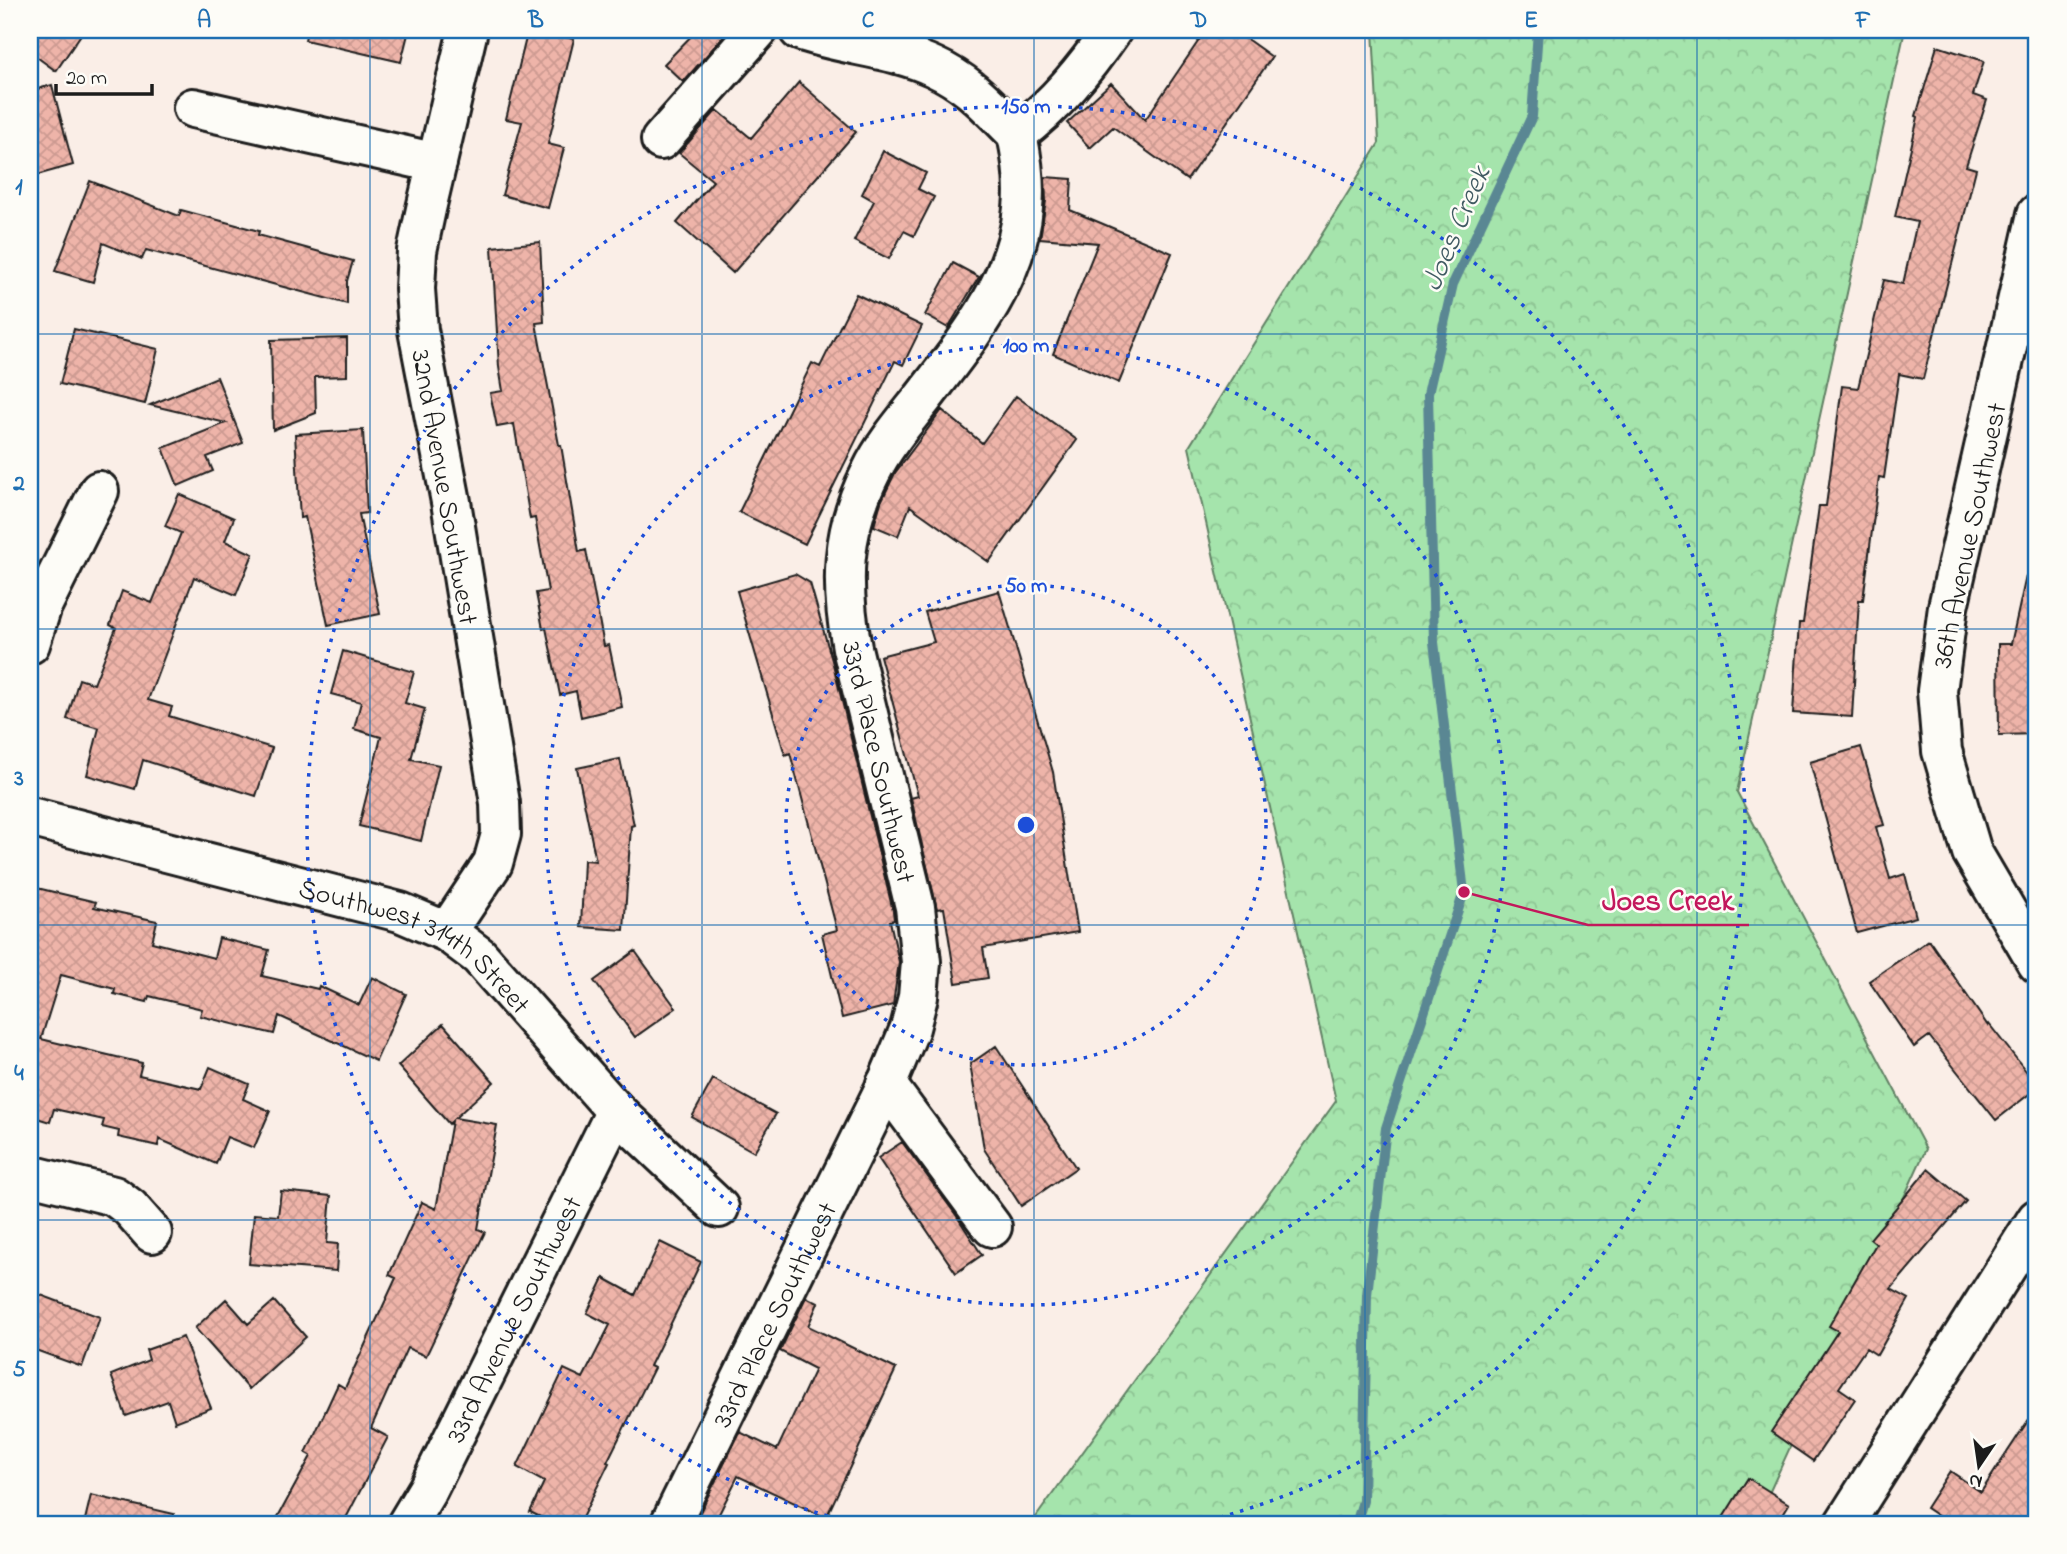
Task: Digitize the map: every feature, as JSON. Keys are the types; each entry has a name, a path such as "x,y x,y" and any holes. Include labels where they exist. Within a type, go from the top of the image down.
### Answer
{"street":[{"name":"32nd Avenue Southwest","path":"447,932 493,863 501,834 500,803 454,515 418,330 415,289 417,251 468,30"},
{"path":"661,140 758,30"},
{"path":"799,30 818,37 913,58 933,66 982,97 1017,134 1062,95 1112,30"},
{"path":"193,108 437,163"},
{"name":"33rd Place Southwest","path":"670,1524 886,1084 916,1007 921,980 915,907 852,648 845,606 844,561 853,517 871,472 889,442 974,329 1009,264 1024,207 1022,161 1017,134"},
{"name":"36th Avenue Southwest","path":"2037,215 1948,607 1937,691 1942,751 1972,852 2037,963"},
{"path":"30,644 42,606 99,491"},
{"name":"Southwest 314th Street","path":"30,817 400,912 447,932 479,956 616,1111 719,1208"},
{"path":"886,1084 992,1227"},
{"name":"33rd Avenue Southwest","path":"407,1524 428,1489 616,1111"},
{"path":"30,1175 114,1196 130,1208 152,1233"},
{"path":"1844,1524 2037,1219"}],"green space":[{"path":"1373,30 1905,30 1737,792 1926,1149 1755,1524 1031,1524 1336,1101 1189,447 1379,143"}],"building":[{"path":"36,30 84,30 56,71 30,52 30,39"},
{"path":"307,30 409,30 401,62 305,40"},
{"path":"528,30 574,39 548,144 564,148 548,208 502,195 522,122 506,119"},
{"path":"697,30 729,30 683,82 664,64"},
{"path":"1206,30 1234,30 1272,57 1187,180 1113,127 1090,148 1067,123 1111,83 1145,120"},
{"path":"1937,46 1984,61 1973,95 1987,100 1966,166 1976,169 1923,379 1899,374 1884,478 1879,477 1863,600 1859,600 1852,717 1793,713 1799,623 1803,623 1819,506 1826,506 1842,386 1858,388 1884,280 1903,284 1917,222 1895,217 1918,117 1916,116"},
{"path":"799,82 856,132 733,273 677,223 713,181 679,153 717,110 751,138"},
{"path":"52,85 73,165 30,177 30,91"},
{"path":"883,151 926,173 918,189 934,197 914,236 904,231 889,259 854,241 874,201 862,194"},
{"path":"1045,177 1072,179 1070,210 1172,253 1119,383 1053,354 1098,243 1040,238 1046,201"},
{"path":"90,181 179,216 181,210 353,261 347,281 347,304 146,250 142,259 103,243 93,282 55,271"},
{"path":"540,242 544,322 536,323 579,552 586,550 604,646 609,645 622,707 581,717 576,691 560,695 546,628 543,629 536,593 548,591 535,518 530,519 514,424 497,427 490,393 503,391 499,367 492,247"},
{"path":"953,263 979,277 948,328 925,315"},
{"path":"856,294 922,326 903,365 895,361 805,544 739,512 812,363 820,367"},
{"path":"74,329 158,349 145,404 60,384"},
{"path":"347,338 347,376 315,377 316,413 273,430 271,340"},
{"path":"217,377 243,443 207,457 213,471 178,486 163,448 226,423 150,405"},
{"path":"1016,396 1077,440 989,562 910,506 898,536 874,526 881,502 895,473 942,410 982,443"},
{"path":"363,430 367,513 359,514 380,614 328,625 305,517 300,518 295,434"},
{"path":"179,494 234,518 225,541 253,554 236,595 194,577 148,700 172,707 169,716 272,748 256,796 143,760 135,789 87,775 99,728 67,719 79,679 94,684 116,628 110,625 122,591 152,603 181,533 165,526"},
{"path":"795,574 810,583 833,664 893,911 894,920 890,921 899,962 893,1005 842,1018 822,934 837,930 790,753 785,755 737,591"},
{"path":"2026,576 2037,577 2037,734 1999,735 1998,644 2011,644"},
{"path":"999,591 1053,772 1078,932 983,948 988,978 956,983 944,908 937,909 911,798 918,796 880,656 934,642 925,612"},
{"path":"343,651 414,672 405,703 425,709 411,759 439,765 421,841 359,826 381,737 354,729 361,702 331,694"},
{"path":"1861,747 1884,825 1876,827 1890,879 1905,874 1916,917 1857,933 1810,762"},
{"path":"620,759 634,825 631,826 624,930 581,927 584,860 596,861 577,768"},
{"path":"37,888 96,902 94,907 157,921 152,942 214,958 219,938 269,950 262,976 318,989 319,986 359,1005 372,977 406,994 376,1061 279,1016 274,1034 200,1016 202,1009 149,996 147,1002 114,994 115,989 61,975 41,1039 142,1063 139,1075 201,1089 210,1067 249,1084 243,1099 270,1111 254,1148 227,1137 216,1164 159,1139 158,1146 118,1137 119,1131 102,1127 104,1120 54,1109 50,1122 30,1116 30,917"},
{"path":"1929,940 1988,1026 1989,1024 2037,1085 2037,1088 1996,1120 1929,1036 1914,1047 1869,981"},
{"path":"635,951 676,1008 635,1037 594,981"},
{"path":"443,1024 494,1082 455,1118 497,1125 478,1229 485,1232 426,1356 407,1348 371,1428 388,1437 343,1524 274,1524 311,1456 306,1453 338,1384 345,1388 396,1278 389,1275 422,1202 436,1209 452,1121 449,1124 398,1066"},
{"path":"996,1046 1076,1168 1021,1206 984,1149 970,1064"},
{"path":"713,1079 776,1114 754,1152 692,1117"},
{"path":"902,1142 982,1255 956,1273 878,1158"},
{"path":"1928,1169 1966,1201 1891,1289 1909,1299 1877,1355 1866,1348 1839,1388 1855,1399 1813,1461 1771,1432 1838,1331 1829,1326 1876,1244 1870,1239"},
{"path":"281,1191 331,1196 327,1243 338,1244 336,1271 249,1264 254,1214 278,1216"},
{"path":"660,1242 701,1262 650,1366 654,1368 579,1524 555,1524 530,1512 544,1482 517,1467 564,1369 583,1378 610,1325 587,1313 604,1278 635,1295"},
{"path":"30,1291 100,1317 82,1367 30,1348"},
{"path":"806,1297 818,1303 808,1326 896,1369 826,1518 738,1476 714,1524 694,1524 740,1432 777,1450 815,1369 780,1351"},
{"path":"226,1299 248,1324 274,1301 306,1337 249,1389 195,1328"},
{"path":"183,1337 211,1408 175,1422 168,1401 126,1416 111,1375 149,1360 146,1350"},
{"path":"2037,1407 2037,1509 2027,1524 1950,1524 1926,1508 1950,1471 1981,1492"},
{"path":"1748,1478 1789,1504 1777,1524 1719,1524"},
{"path":"91,1495 174,1514 173,1524 84,1524"}],"waterway":[{"name":"Joes Creek","path":"1356,1524 1363,1501 1367,1295 1386,1128 1464,892 1434,642 1428,394 1453,284 1532,116 1538,30"}],"place":[{"name":"Joes Creek","path":"1464,892"}]}
